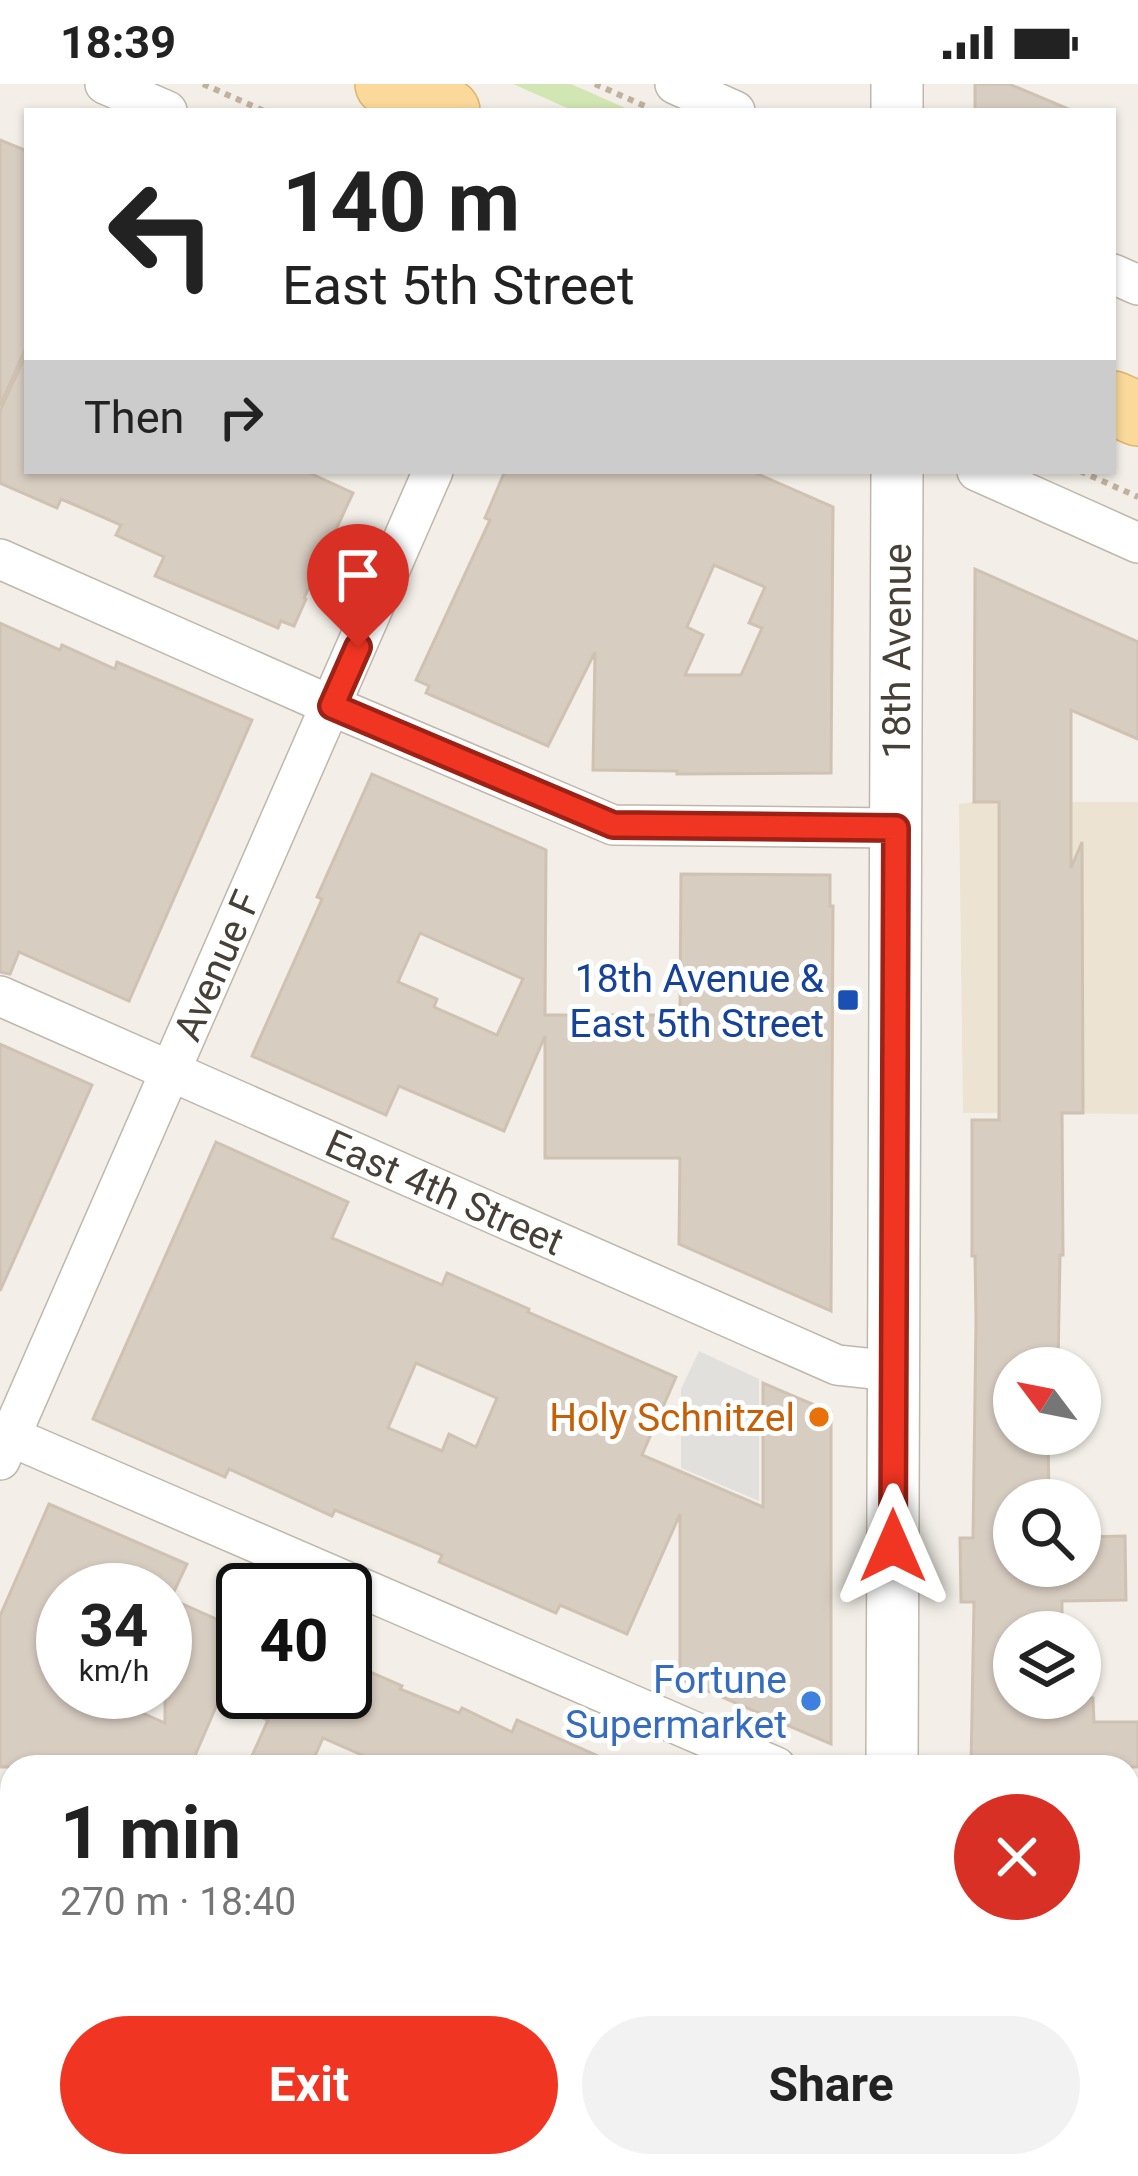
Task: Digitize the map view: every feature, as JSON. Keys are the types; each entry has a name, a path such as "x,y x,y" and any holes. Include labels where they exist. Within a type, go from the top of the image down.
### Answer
{"main road":[{"path":"387,84 441,108"}],"street":[{"path":"105,84 160,108"},
{"path":"675,84 728,108"},
{"name":"Avenue F","path":"4,1443 432,474"},
{"name":"18th Avenue","path":"892,1755 897,474"},
{"path":"984,474 1138,543"},
{"path":"0,559 613,825 896,828"},
{"name":"East 4th Street","path":"0,996 837,1365 893,1371"},
{"path":"4,1443 747,1755"}],"path":[{"path":"203,84 257,108"},
{"path":"595,84 649,108"},
{"path":"1087,474 1138,496"}],"shaded area":[{"path":"1138,802 1138,1114 963,1113 959,804"},
{"path":"699,1351 759,1379 759,1501 681,1468 681,1389"}],"green space":[{"path":"513,84 571,84 625,108 567,108"}],"building":[{"path":"975,84 1009,84 1066,108 975,108"},
{"path":"0,140 24,150 24,352 0,406"},
{"path":"24,359 24,474 312,474 353,493 294,626 281,621 278,628 155,576 164,557 116,535 121,525 61,499 57,508 0,483 0,411"},
{"path":"504,474 758,474 833,507 831,773 593,770 595,652 548,746 426,693 429,686 416,680 490,520 485,518","holes":["714,565 765,587 749,623 762,628 741,675 685,675 703,635 687,627"]},
{"path":"975,569 1138,642 1138,739 1071,710 1071,868 1082,842 1083,1113 1062,1113 1058,1347 993,1347 993,1455 1048,1455 1049,1479 993,1479 993,1587 1101,1587 1101,1537 1125,1536 1126,1600 1062,1601 1062,1611 993,1611 993,1719 1138,1722 1138,1755 971,1755 974,1602 961,1602 960,1538 973,1538 972,1120 999,1120 999,802 974,802"},
{"path":"0,623 115,669 117,662 252,720 129,1001 19,952 10,974 0,972"},
{"path":"372,774 546,850 545,1015 680,1015 681,874 830,875 831,1311 679,1244 680,1158 545,1158 545,1036 504,1131 399,1086 386,1115 252,1056 322,899 317,897","holes":["420,933 523,979 497,1035 434,1007 437,999 398,982"]},
{"path":"0,1044 92,1085 0,1291"},
{"path":"216,1142 348,1202 332,1238 442,1285 447,1273 676,1377 642,1455 763,1507 763,1383 831,1412 831,1744 680,1679 680,1514 627,1634 560,1605 556,1613 439,1562 442,1555 335,1510 332,1516 229,1469 225,1477 93,1419","holes":["416,1363 497,1398 476,1447 449,1434 442,1451 388,1428"]},
{"path":"49,1504 185,1563 36,1563 36,1719 156,1719 165,1723 165,1719 192,1719 192,1608 216,1619 216,1707 195,1755 0,1755 0,1616"},
{"path":"372,1673 459,1713 462,1708 512,1732 517,1720 596,1755 362,1755 323,1738 315,1755 252,1755 266,1719 372,1719"}],"place":[{"name":"18th Avenue & East 5th Street","path":"848,1000"},
{"name":"Holy Schnitzel","path":"819,1417"},
{"name":"Fortune Supermarket","path":"811,1701"}],"route":[{"path":"358,647 332,706 613,825 896,828 893,1546"}]}
